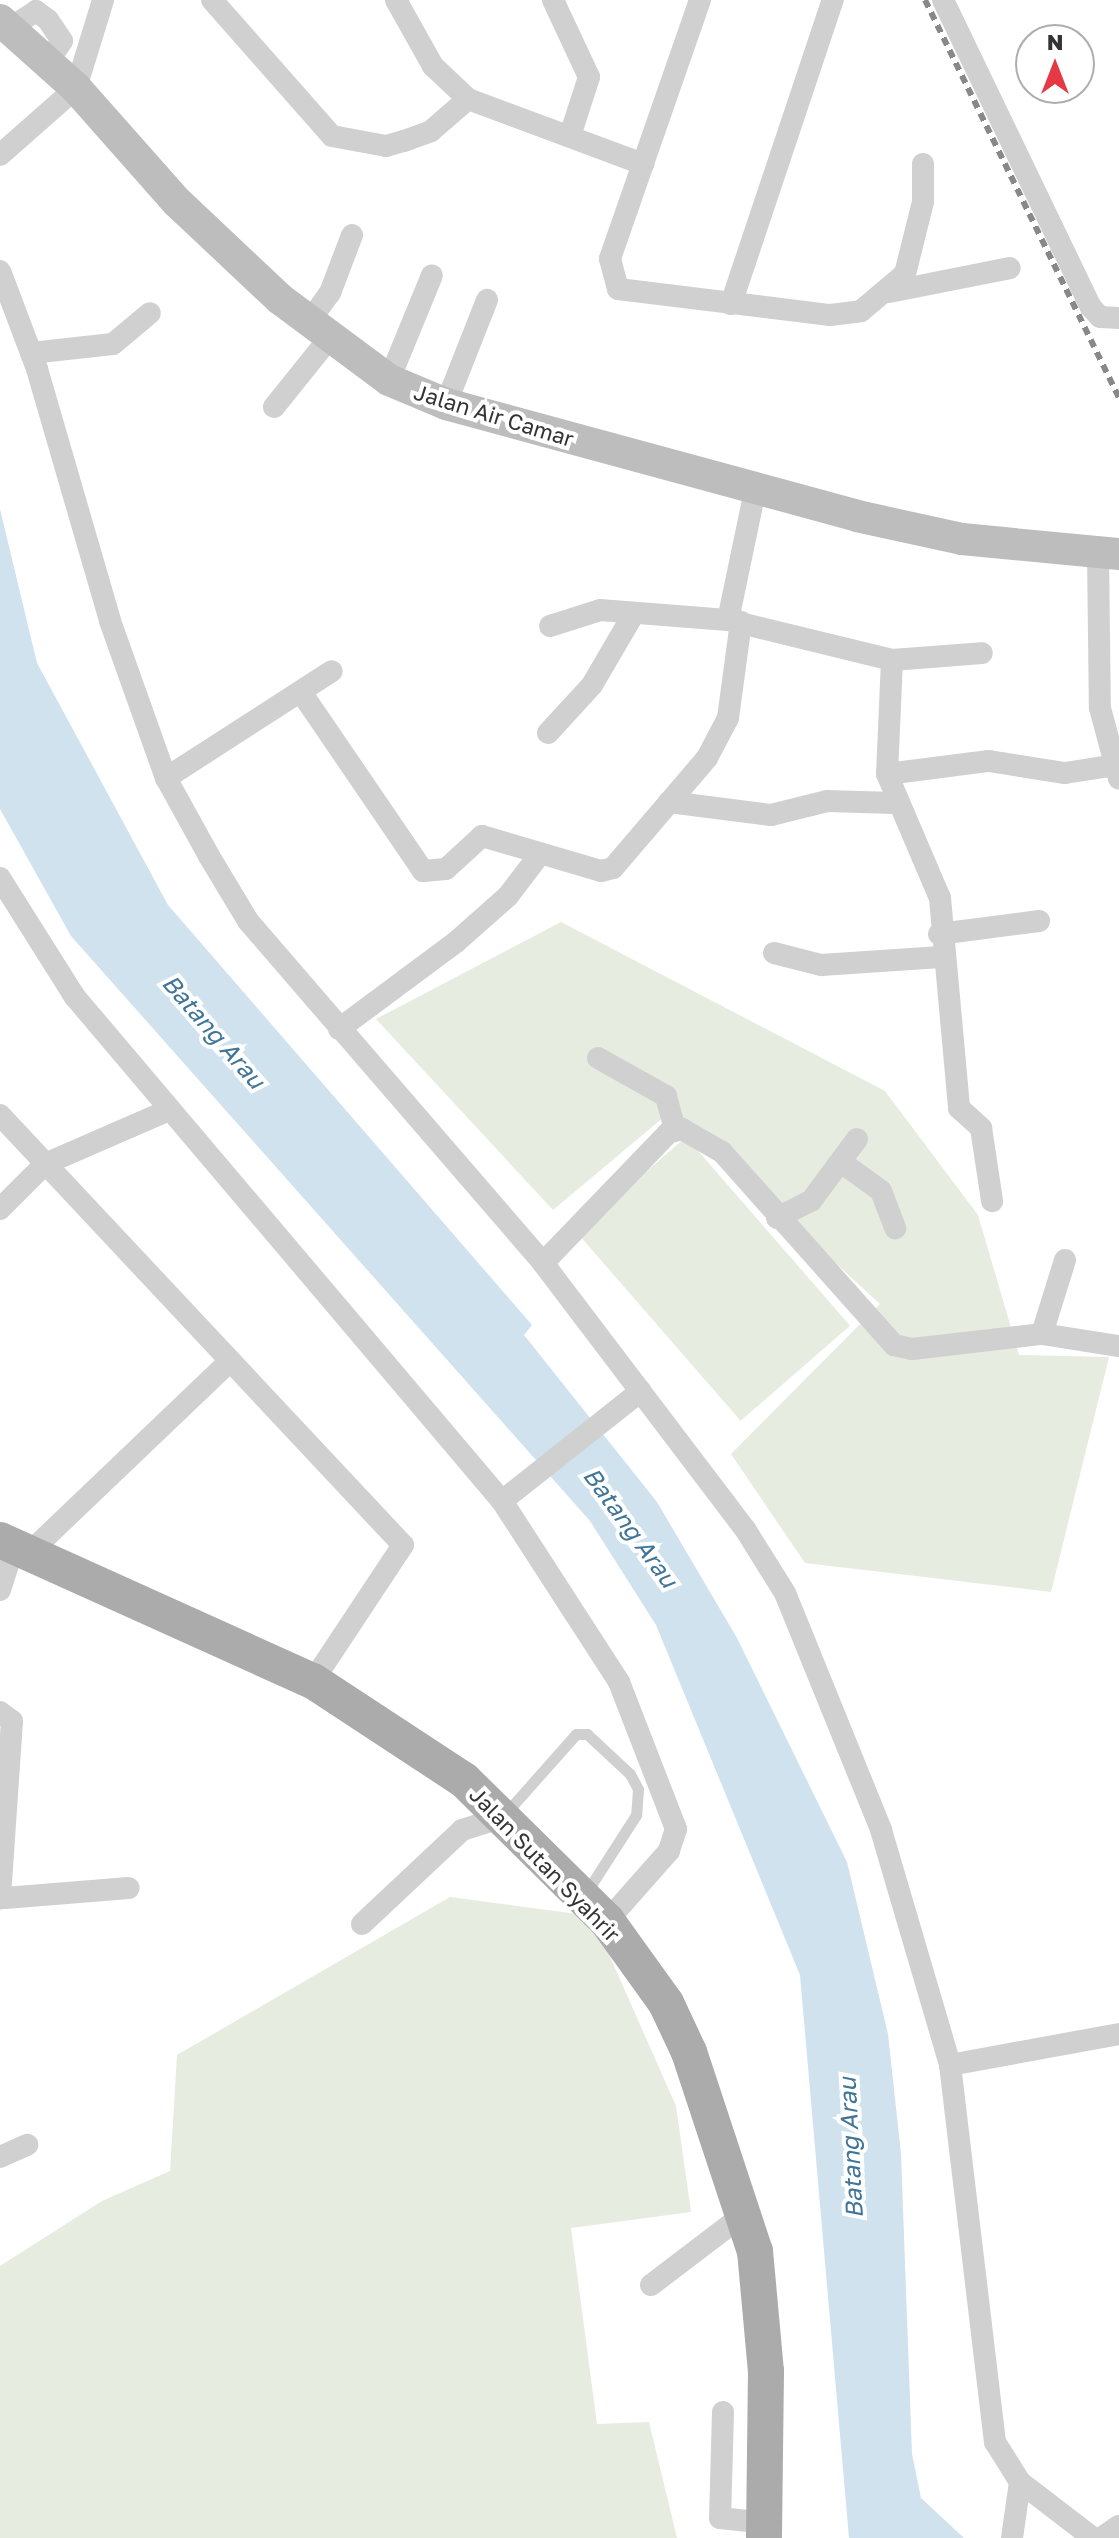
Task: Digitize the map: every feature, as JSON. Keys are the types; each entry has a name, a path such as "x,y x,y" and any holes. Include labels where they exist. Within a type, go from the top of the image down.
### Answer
{"main road":[{"name":"Jalan Air Camar","path":"21,15 48,62 76,88 177,202 318,332 389,380 446,404 755,491 962,539 1109,554"},
{"name":"Jalan Sutan Syahrir","path":"14,1547 313,1681 444,1765 503,1817 595,1909 666,2003 689,2052 743,2215 759,2279 765,2531"}],"street":[{"path":"0,155 76,88 103,0"},
{"path":"212,0 332,136 395,144 431,131 468,99"},
{"path":"396,0 433,66 468,99 643,164"},
{"path":"553,0 589,77 570,136"},
{"path":"700,0 610,259 618,289 731,304 847,314 889,292 1010,268"},
{"path":"731,304 833,0"},
{"path":"943,0 1091,307 1100,317 1119,318"},
{"path":"889,292 905,274 923,202 923,164"},
{"path":"274,407 318,332 352,235"},
{"path":"0,271 34,361 57,443 166,778 248,921 543,1263 641,1391 785,1593 881,1830 950,2065 990,2427 1020,2482 1093,2538"},
{"path":"389,380 432,275"},
{"path":"446,404 487,300"},
{"path":"34,361 113,344 150,313"},
{"path":"303,695 423,871 446,869 482,836 540,854 613,868 707,758 728,718 735,621 755,491"},
{"path":"887,774 989,761 1065,773 1115,772 1100,708 1109,554"},
{"path":"550,626 600,610 735,621 892,660 982,653"},
{"path":"548,733 592,685 634,613"},
{"path":"892,660 887,774 894,803 940,898 941,957 959,1108 981,1128 992,1201"},
{"path":"166,778 303,695 332,671"},
{"path":"669,802 771,815 827,801 894,803"},
{"path":"339,1029 391,997 477,924 540,854"},
{"path":"0,878 75,997 502,1501 619,1682 675,1814 669,1851 595,1909"},
{"path":"939,934 1039,921"},
{"path":"774,953 821,965 941,957"},
{"path":"598,1058 666,1096 675,1129"},
{"path":"0,1209 45,1164 169,1110"},
{"path":"0,1115 403,1545 313,1681"},
{"path":"543,1263 675,1129"},
{"path":"675,1129 716,1147 894,1345 912,1349 1042,1334 1119,1346"},
{"path":"777,1218 811,1201 857,1139"},
{"path":"841,1162 881,1191 895,1228"},
{"path":"1042,1334 1065,1260"},
{"path":"0,1590 14,1547 230,1361"},
{"path":"502,1501 641,1391"},
{"path":"0,1712 12,1721 3,1898 129,1888"},
{"path":"362,1924 462,1830 503,1817"},
{"path":"950,2065 1119,2034"},
{"path":"0,2157 27,2145"},
{"path":"651,2285 743,2215"},
{"path":"723,2412 720,2518 765,2531"},
{"path":"1012,2538 1012,2512 1020,2482"},
{"path":"1101,2538 1119,2526"}],"lane":[{"path":"503,1817 576,1734 587,1734 630,1774 639,1797 636,1815 595,1909"}],"shaded area":[{"path":"561,922 885,1091 978,1215 1019,1355 1109,1357 1051,1592 805,1563 731,1454 880,1304 671,1111 553,1210 376,1019"},
{"path":"686,1137 850,1326 741,1421 577,1232"},
{"path":"450,1897 592,1916 676,2106 691,2212 571,2228 597,2424 649,2422 677,2538 0,2538 0,2266 102,2201 170,2171 177,2055"}],"water":[{"name":"Batang Arau","path":"0,509 37,663 168,905 532,1325 524,1335 657,1502 737,1638 847,1862 888,2034 901,2154 912,2454 921,2498 964,2538 849,2538 800,1975 656,1625 590,1521 71,936 0,809"}],"railway":[{"path":"925,0 1119,397"}]}
